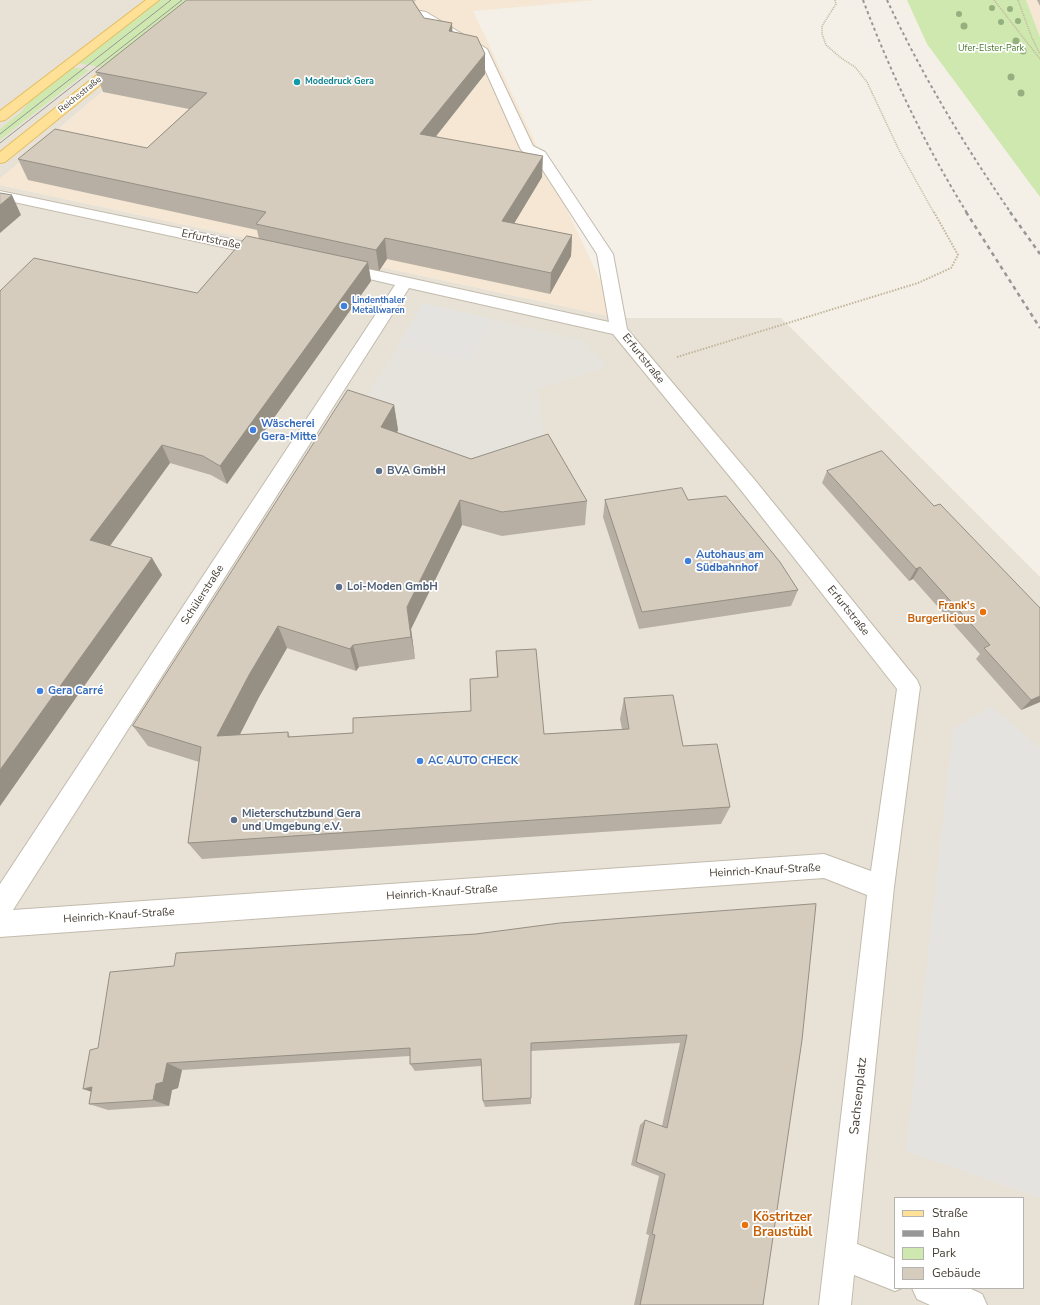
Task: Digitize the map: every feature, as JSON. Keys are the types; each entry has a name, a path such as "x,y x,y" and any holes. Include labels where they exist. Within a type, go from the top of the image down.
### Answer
{"main road":[{"path":"3,112 153,0"},
{"name":"Reichsstraße","path":"0,159 133,53"}],"street":[{"path":"376,7 422,14 483,52 526,148 540,155 605,254 619,330"},
{"name":"Erfurtstraße","path":"0,194 280,255"},
{"name":"Erfurtstraße","path":"327,265 619,330 747,484 909,687 881,887"},
{"name":"Schülerstraße","path":"0,907 405,282"},
{"name":"Heinrich-Knauf-Straße","path":"0,924 824,866 881,887"},
{"name":"Sachsenplatz","path":"835,1305 842,1254 881,887"},
{"path":"842,1254 894,1275"},
{"path":"931,1289 971,1305"}],"path":[{"path":"648,365 918,284 951,268 958,255 899,150 867,82 855,67 841,58 826,45 822,34 822,26 836,4 835,0"},
{"path":"994,0 1040,59"},
{"path":"1018,0 1032,38 1040,54"}],"shaded area":[{"path":"0,0 209,0 0,179"},
{"path":"209,0 597,0 473,11 618,318 0,185 0,179"},
{"path":"1026,0 1040,0 1040,37"},
{"path":"0,185 618,318 781,318 1040,577 1040,1305 0,1305"},
{"name":"Lindenthaler Metallwaren","path":"423,303 493,319 469,362 398,345"},
{"path":"493,319 585,341 607,367 538,389 547,459 547,494 568,527 502,536 312,483 398,345 469,362"},
{"path":"991,706 1040,748 1040,1198 906,1151 953,729"}],"green space":[{"path":"158,0 191,0 107,68 77,63"},
{"name":"Ufer-Elster-Park","path":"907,0 1026,0 1040,37 1040,197 927,44"},
{"path":"71,67 89,70 0,140 0,129 21,112 42,89"}],"building":[{"path":"187,0 412,0 424,18 452,23 449,31 477,37 485,54 420,134 543,156 502,221 572,235 551,273 385,238 376,250 256,224 266,212 18,159 55,129 147,148 207,93 96,72"},
{"path":"0,193 12,195 0,205"},
{"path":"247,236 368,262 220,466 203,456 162,445 90,540 152,558 0,770 0,291 34,258 197,293"},
{"path":"348,390 394,405 381,427 471,459 548,434 587,501 502,512 460,500 407,607 411,637 353,645 350,649 278,626 249,675 217,736 288,732 288,737 353,733 353,718 471,711 470,679 498,677 496,651 536,649 544,734 629,729 624,698 673,695 683,746 717,744 730,807 188,843 201,747 133,726"},
{"path":"882,451 934,506 940,504 1040,608 1040,696 1031,700 984,648 990,645 920,567 916,569 827,471"},
{"name":"Autohaus am Südbahnhof","path":"682,488 688,500 726,496 780,562 798,590 642,612 605,500"},
{"path":"816,904 802,1040 763,1305 640,1305 655,1235 652,1234 665,1174 636,1162 645,1120 667,1128 687,1035 531,1043 531,1098 483,1101 481,1059 410,1064 410,1048 167,1063 163,1082 156,1084 153,1100 89,1104 92,1087 83,1089 90,1050 98,1048 110,972 174,966 176,953 476,934 560,923"}],"tram line":[{"path":"0,134 171,0"},
{"path":"0,143 182,0"}],"railway":[{"path":"863,0 885,55 910,109 937,161 967,213"},
{"path":"887,0 900,28 944,109 1011,213"},
{"path":"966,212 1040,328"},
{"path":"1010,212 1040,254"}],"place":[{"name":"Modedruck Gera","path":"297,82"},
{"name":"Lindenthaler Metallwaren","path":"344,306"},
{"name":"Wäscherei Gera-Mitte","path":"253,430"},
{"name":"BVA GmbH","path":"379,471"},
{"name":"Autohaus am Südbahnhof","path":"688,561"},
{"name":"Loi-Moden GmbH","path":"339,587"},
{"name":"Frank's Burgerlicious","path":"983,612"},
{"name":"Gera Carré","path":"40,691"},
{"name":"AC AUTO CHECK","path":"420,761"},
{"name":"Mieterschutzbund Gera und Umgebung e.V.","path":"234,820"},
{"name":"Köstritzer Braustübl","path":"745,1225"}]}
